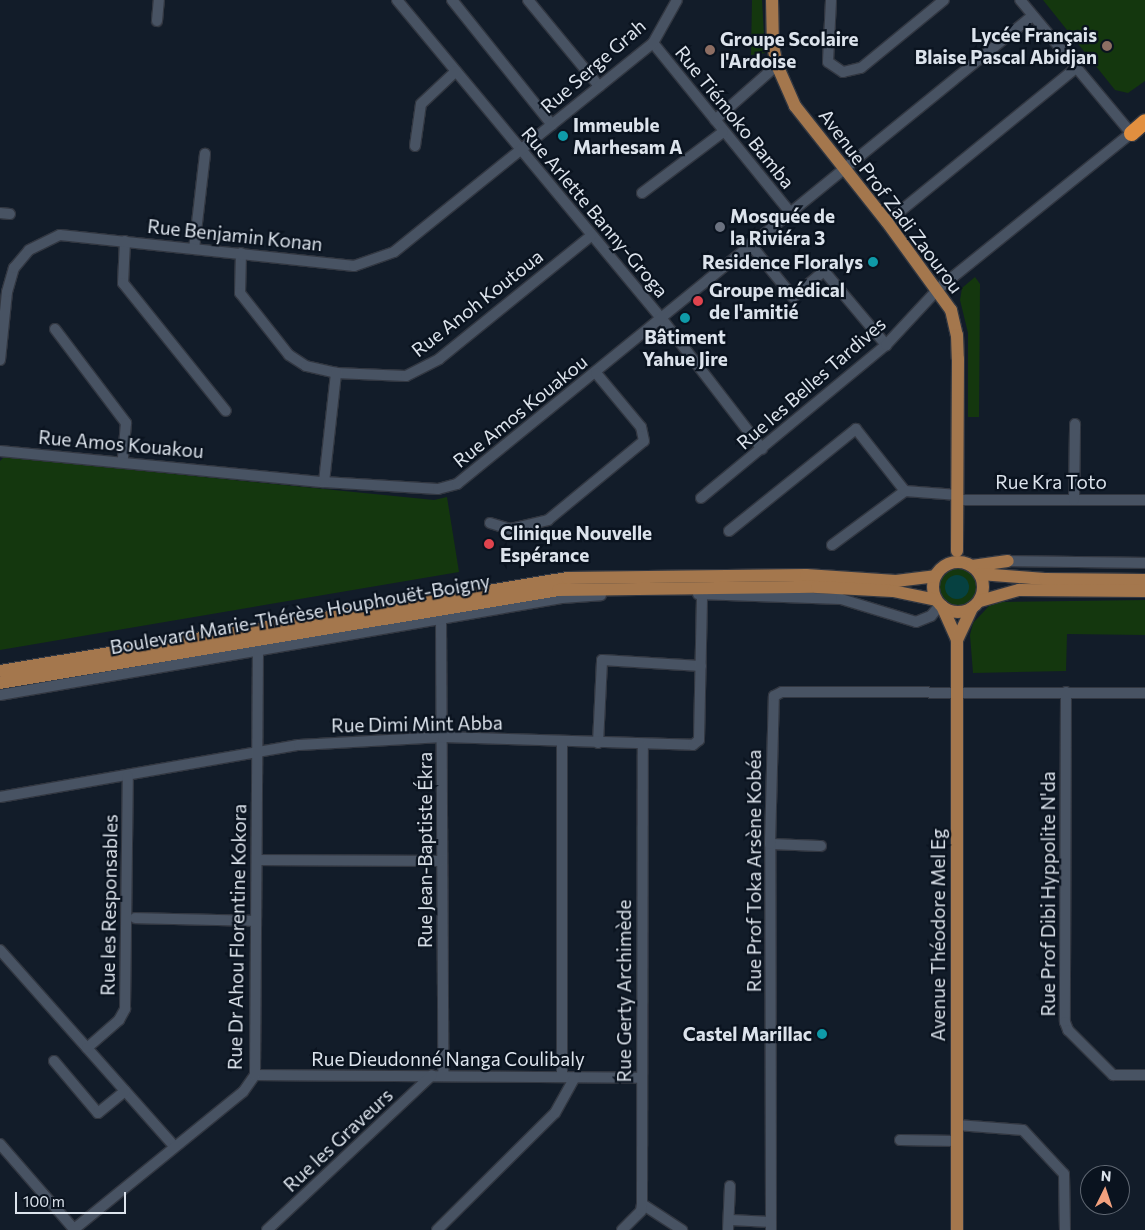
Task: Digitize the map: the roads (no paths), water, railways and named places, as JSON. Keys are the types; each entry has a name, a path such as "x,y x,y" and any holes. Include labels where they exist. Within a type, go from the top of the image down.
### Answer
{"highway":[{"path":"1131,133 1145,121"}],"main road":[{"name":"Avenue Prof Zadi Zaourou","path":"772,0 771,27 777,65 795,106 938,289 950,310 957,335 957,551"},
{"path":"957,551 974,568 983,584 976,604 957,640 932,588 935,576 948,564 957,551"},
{"path":"974,568 1008,561"},
{"path":"998,575 1008,561"},
{"path":"948,564 974,568 998,575 1145,580"},
{"name":"Boulevard Marie-Thérèse Houphouët-Boigny","path":"0,671 567,578 806,575 896,580 935,576"},
{"name":"Boulevard Marie-Thérèse Houphouët-Boigny","path":"0,683 558,590 817,587 893,592 939,604"},
{"path":"939,604 956,612 1019,590 1145,591"},
{"name":"Avenue Théodore Mel Eg","path":"957,640 957,1230"}],"street":[{"path":"158,21 160,0"},
{"name":"Rue Arlette Banny-Groga","path":"397,0 591,236 662,319 762,449"},
{"path":"452,0 552,125"},
{"path":"528,0 598,86"},
{"name":"Rue Serge Grah","path":"521,151 598,86 653,43 677,0"},
{"path":"831,0 828,62 843,72 861,68 944,0"},
{"path":"1020,0 1131,133"},
{"name":"Rue Amos Kouakou","path":"0,451 123,461 324,482 438,489 457,484 662,319 843,167 1032,16"},
{"name":"Rue Tiémoko Bamba","path":"653,43 723,132 790,212"},
{"path":"714,120 777,65"},
{"path":"887,222 1076,68"},
{"path":"415,146 421,104 456,71"},
{"path":"642,193 723,132"},
{"name":"Rue les Belles Tardives","path":"700,498 762,449 886,345 938,289 1131,133"},
{"name":"Rue Benjamin Konan","path":"0,360 7,292 14,268 22,257 60,234 354,266 378,260 394,252 521,151"},
{"path":"194,249 205,154"},
{"name":"Rue Anoh Koutoua","path":"241,253 238,286 244,300 289,356 306,366 336,373 390,376 424,369 591,236"},
{"path":"125,241 123,283 226,411"},
{"path":"750,244 793,297 824,271 886,345"},
{"path":"55,329 126,423 123,461"},
{"path":"324,482 336,373"},
{"path":"490,523 510,529 548,520 644,441 641,427 596,373"},
{"path":"1074,500 1075,424"},
{"path":"729,531 856,429 905,491 832,545"},
{"name":"Rue Kra Toto","path":"905,491 958,497 1145,500"},
{"path":"1008,561 1145,563"},
{"path":"0,695 258,650 441,621 562,598 841,599 916,622 931,616 939,604"},
{"name":"Rue Dimi Mint Abba","path":"0,797 128,776 299,744 443,737 643,746 697,744 702,599"},
{"name":"Rue Jean-Baptiste Ékra","path":"437,1075 442,862 443,737 441,621"},
{"name":"Rue Dr Ahou Florentine Kokora","path":"73,1230 173,1146 243,1092 255,1075 258,650"},
{"path":"598,743 602,660 701,666"},
{"name":"Rue Prof Toka Arsène Kobéa","path":"771,1226 770,844 774,696 782,692 957,692"},
{"path":"957,692 1145,693"},
{"name":"Rue Prof Dibi Hyppolite N'da","path":"1066,692 1065,1022 1068,1030 1113,1075 1145,1076"},
{"path":"562,742 562,1077"},
{"name":"Rue Gerty Archimède","path":"642,1204 643,746"},
{"name":"Rue les Responsables","path":"87,1048 119,1020 125,1009 128,776"},
{"path":"770,844 821,846"},
{"path":"257,860 442,862"},
{"path":"135,918 256,921"},
{"path":"0,950 173,1146"},
{"path":"54,1061 98,1113 125,1091"},
{"name":"Rue Dieudonné Nanga Coulibaly","path":"255,1075 641,1078"},
{"name":"Rue les Graveurs","path":"267,1230 437,1075"},
{"path":"437,1230 555,1113 575,1077"},
{"path":"956,1125 1023,1130 1064,1174 1065,1230"},
{"path":"900,1140 957,1141"},
{"path":"0,1144 73,1230"},
{"path":"730,1186 730,1225 771,1226"},
{"path":"622,1230 641,1211 642,1204 682,1230"}],"place":[{"name":"Lycée Français Blaise Pascal Abidjan","path":"1107,46"},
{"name":"Groupe Scolaire l'Ardoise","path":"710,50"},
{"name":"Immeuble Marhesam A","path":"563,136"},
{"name":"Mosquée de la Riviéra 3","path":"720,227"},
{"name":"Residence Floralys","path":"873,262"},
{"name":"Groupe médical de l'amitié","path":"698,301"},
{"name":"Bâtiment Yahue Jire","path":"685,318"},
{"name":"Clinique Nouvelle Espérance","path":"489,544"},
{"name":"Castel Marillac","path":"822,1034"}]}
